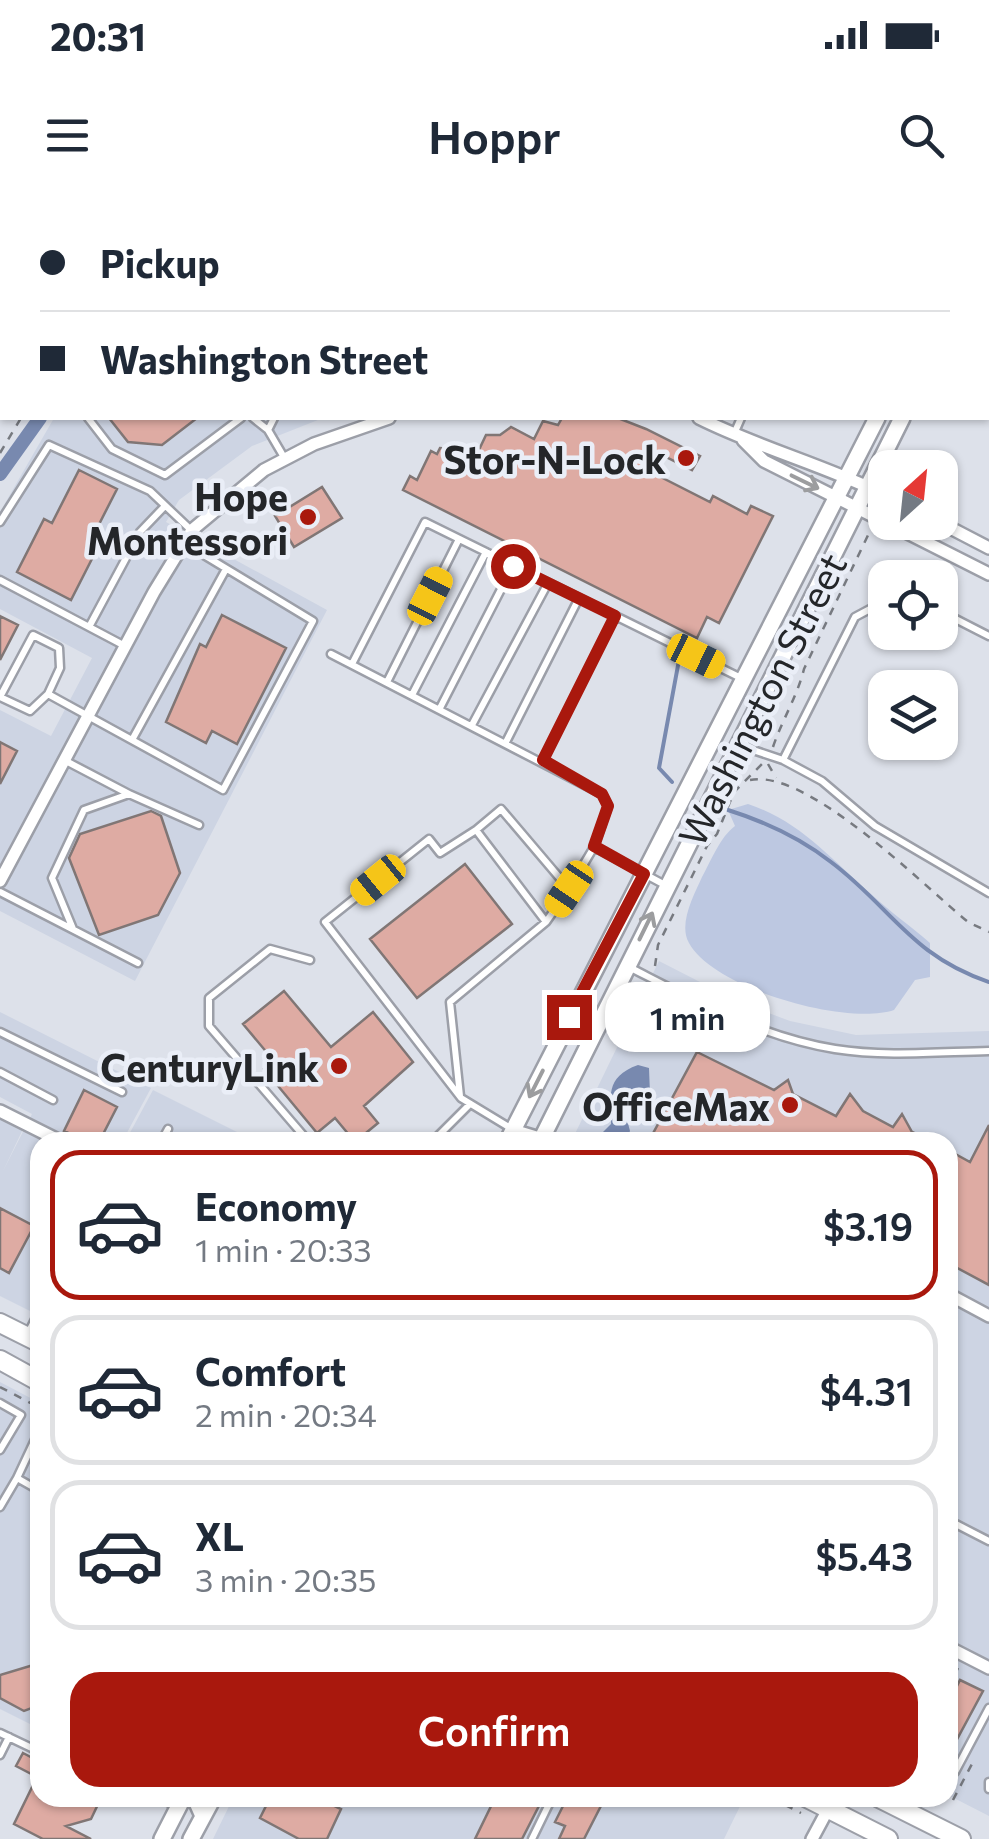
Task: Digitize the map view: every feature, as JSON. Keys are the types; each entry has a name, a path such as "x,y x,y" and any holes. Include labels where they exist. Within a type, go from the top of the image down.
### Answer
{"main road":[{"name":"Washington Street","path":"518,1132 644,874 876,420"},
{"name":"Washington Street","path":"886,450 901,420"},
{"name":"Washington Street","path":"549,1132 666,886 868,487"},
{"path":"0,1322 30,1338"},
{"path":"0,1360 30,1376"},
{"path":"162,1839 178,1807"},
{"path":"199,1807 203,1816"},
{"path":"191,1839 208,1807"},
{"path":"837,1807 888,1839"},
{"path":"897,1807 961,1839"}],"street":[{"path":"0,880 192,530 234,492 284,458 385,420"},
{"path":"703,420 738,438 790,452 868,487"},
{"path":"738,438 764,461 868,513"},
{"path":"958,532 989,548"},
{"path":"922,540 989,574"},
{"path":"0,1111 42,1132"},
{"path":"958,1299 989,1316"},
{"path":"958,1652 989,1668"},
{"path":"812,1839 829,1807"}],"lane":[{"path":"90,420 112,450 165,476 238,420"},
{"path":"256,420 268,430 284,458"},
{"path":"268,430 273,420"},
{"path":"738,438 740,420"},
{"path":"0,522 49,445 150,491 192,530"},
{"path":"89,627 140,532 164,508"},
{"path":"352,664 425,522 745,680"},
{"path":"387,682 459,539"},
{"path":"48,694 223,790 313,621 183,543"},
{"path":"412,695 486,552"},
{"path":"440,708 513,566"},
{"path":"132,740 226,568"},
{"path":"0,580 125,646"},
{"path":"472,725 548,583"},
{"path":"506,742 579,598"},
{"path":"783,760 855,617 868,610"},
{"path":"543,760 615,616"},
{"path":"958,620 989,636"},
{"path":"33,635 59,648 60,668 48,694 30,711 0,697 33,635"},
{"path":"331,654 543,760 602,794 608,806 594,846 546,922 450,1002 460,1098"},
{"path":"737,745 783,760 842,795 874,826 989,893"},
{"path":"64,760 199,824"},
{"path":"73,930 52,878 84,810 129,794"},
{"path":"507,1132 460,1098 326,922 429,839 440,854 501,809 569,889"},
{"path":"476,830 546,922"},
{"path":"594,846 666,886"},
{"path":"0,892 138,963"},
{"path":"301,1132 209,1026 208,998 270,949 310,960"},
{"path":"627,966 724,1015 779,1036 836,1049 989,1051"},
{"path":"0,1032 122,1092"},
{"path":"0,1072 53,1100"},
{"path":"442,1132 469,1105"},
{"path":"0,1403 21,1415 0,1450"},
{"path":"0,1507 30,1451"},
{"path":"17,1478 30,1485"},
{"path":"0,1480 12,1486"},
{"path":"958,1525 989,1541"},
{"path":"958,1765 989,1708"},
{"path":"0,1733 30,1747"},
{"path":"0,1755 9,1737"},
{"path":"532,1839 548,1807"}],"path":[{"path":"0,453 20,420"},
{"path":"0,440 6,444"},
{"path":"868,535 804,669 799,690 780,720 770,770 779,781 838,816 968,922 989,932"},
{"path":"654,966 658,945 717,834 734,792 770,757"},
{"path":"748,780 779,781"},
{"path":"0,1387 30,1403"},
{"path":"958,1669 960,1665"},
{"path":"958,1790 980,1748"}],"shaded area":[{"path":"53,420 318,420 252,446 179,500 166,522 327,610 135,981 0,911 0,710 51,736 92,658 0,609 0,512"},
{"path":"748,804 799,831 930,943 930,977 915,980 894,1010 846,1013 783,1000 725,975 703,960 689,943 685,927 691,901 716,850 735,826 728,810"},
{"path":"659,961 739,1002 790,1021 856,1035 989,1031 989,1816 958,1800 958,1132 576,1132"},
{"path":"0,1012 151,1088 127,1132 30,1132 30,1311 0,1296 0,1115 24,1127 3,1171 32,1114 0,1097"},
{"path":"638,1065 649,1068 650,1094 624,1108 630,1132 603,1132 611,1124 612,1089 627,1070"},
{"path":"153,1090 237,1132 130,1132"},
{"path":"0,1382 30,1398 30,1724 0,1709"},
{"path":"229,1807 740,1807 724,1839 213,1839"}],"building":[{"path":"111,420 194,420 162,445 128,442"},
{"path":"561,420 623,420 646,429 700,456 692,470 656,452 647,470 710,502 713,496 747,514 751,506 773,516 719,623 707,617 697,638 403,490 410,476 417,480 431,451 437,454 440,448 454,449 456,443 477,454 486,435 500,435 511,427 534,439 543,421 558,425"},
{"path":"79,470 117,489 90,542 98,547 71,600 17,572 44,519 52,523"},
{"name":"Hope Montessori","path":"322,487 342,518 294,547 275,516"},
{"path":"222,615 286,648 237,744 212,731 206,743 166,722 200,644 206,647"},
{"name":"Hope Montessori","path":"0,616 18,625 0,660"},
{"path":"0,742 17,751 0,784"},
{"path":"151,811 161,816 180,873 158,915 99,935 69,858 80,834"},
{"name":"CenturyLink","path":"465,864 512,924 417,998 370,939"},
{"name":"CenturyLink","path":"284,991 331,1047 373,1012 413,1062 364,1106 378,1123 367,1132 347,1132 335,1118 316,1132 264,1069 274,1061 243,1024"},
{"path":"697,1052 774,1090 788,1080 793,1094 836,1116 850,1094 863,1111 893,1127 902,1114 912,1132 654,1132"},
{"path":"84,1090 117,1107 104,1132 64,1131"},
{"path":"989,1125 989,1285 958,1268 958,1155 970,1162"},
{"path":"0,1208 30,1224 30,1234 9,1273 0,1268"},
{"path":"30,1666 30,1709 24,1711 0,1698 0,1675"},
{"path":"960,1680 983,1691 958,1737"},
{"path":"23,1753 30,1757 30,1773 16,1766"},
{"path":"30,1791 30,1807 97,1807 91,1819 66,1826 91,1839 43,1839 14,1824"},
{"path":"266,1807 341,1809 327,1839 299,1839 260,1818"},
{"path":"491,1807 538,1807 522,1839 475,1839"},
{"path":"562,1807 600,1807 584,1839 559,1839 565,1826 555,1822"}],"waterway":[{"path":"0,474 39,420"},
{"path":"672,782 659,768 679,660"},
{"path":"728,810 807,845 852,879 940,959 989,982"}],"place":[{"name":"Stor-N-Lock","path":"686,458"},
{"name":"Hope Montessori","path":"308,517"},
{"name":"CenturyLink","path":"339,1066"},
{"name":"OfficeMax","path":"790,1105"}],"route":[{"path":"513,566 615,616 543,760 602,794 608,806 594,846 644,874 569,1017"}]}
